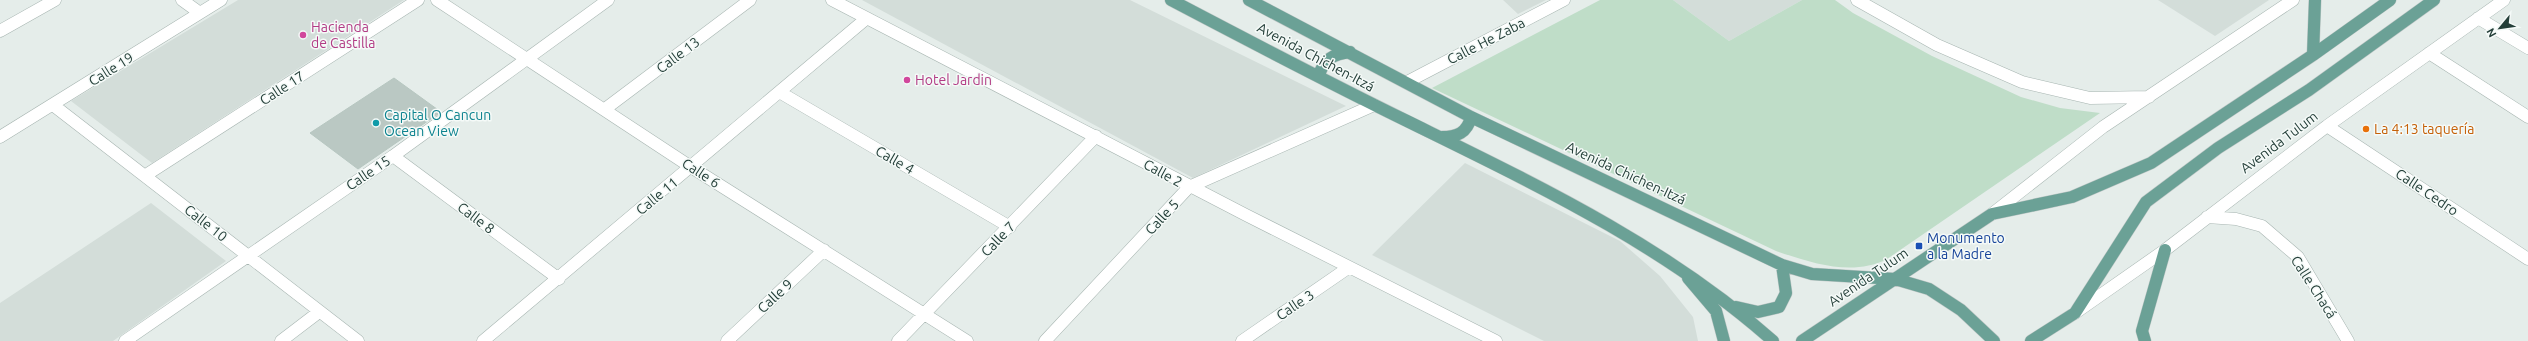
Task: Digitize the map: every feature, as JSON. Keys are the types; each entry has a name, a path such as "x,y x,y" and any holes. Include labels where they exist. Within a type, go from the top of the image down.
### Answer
{"main road":[{"name":"Avenida Chichen-Itzá","path":"1171,0 1374,105 1547,190 1676,265 1735,307 1772,341"},
{"name":"Avenida Chichen-Itzá","path":"1249,0 1471,117 1782,265 1812,274 1895,279 1929,289 1961,310 1994,341"},
{"path":"2313,55 2315,0"},
{"name":"Avenida Tulum","path":"1802,341 1895,279 1941,246 1992,214 2072,197 2151,163 2313,55 2390,0"},
{"name":"Avenida Tulum","path":"2031,341 2076,313 2146,202 2218,148 2309,90 2434,0"},
{"path":"1319,76 1320,67 1327,58 1350,52"},
{"path":"1441,138 1455,137 1463,133 1469,126 1471,117"},
{"path":"2145,341 2142,331 2165,250"},
{"path":"1676,265 1716,311 1724,341"},
{"path":"1735,307 1758,312 1779,308 1786,293 1782,265"}],"street":[{"path":"0,31 55,0"},
{"path":"182,0 200,13"},
{"name":"Calle 19","path":"0,137 221,0"},
{"name":"Calle 17","path":"146,175 418,0"},
{"name":"Calle 6","path":"437,0 529,58 691,167 967,341"},
{"name":"Calle 15","path":"125,341 247,255 393,156 608,0"},
{"name":"Calle 13","path":"605,109 750,0"},
{"name":"Calle 2","path":"832,0 1096,136 1189,187 1496,341"},
{"name":"Calle He Zaba","path":"1407,82 1564,0"},
{"path":"1857,0 1937,45 2022,82 2090,98 2114,96 2149,97"},
{"name":"Avenida Tulum","path":"1992,214 2103,128 2292,0"},
{"name":"Avenida Tulum","path":"2076,313 2165,250 2207,216 2327,126 2504,0"},
{"name":"Calle 11","path":"483,341 781,93 867,18"},
{"path":"2478,18 2528,48"},
{"path":"2429,53 2528,117"},
{"name":"Calle 4","path":"781,93 1010,228"},
{"name":"Calle 10","path":"53,105 146,175 358,341"},
{"name":"Calle 5","path":"1045,341 1189,187 1374,105"},
{"name":"Calle Cedro","path":"2327,126 2528,259"},
{"name":"Calle 7","path":"898,341 1010,228 1096,136"},
{"name":"Calle 8","path":"393,156 559,279"},
{"name":"Calle Chacá","path":"2207,216 2236,219 2262,226 2298,257 2348,341"},
{"name":"Calle 9","path":"727,341 824,250"},
{"name":"Calle 3","path":"1242,341 1348,268"},
{"path":"281,341 320,312"}],"shaded area":[{"path":"238,0 404,0 152,163 71,101"},
{"path":"862,0 1130,0 1346,106 1193,178"},
{"path":"1503,0 1546,0 1518,14"},
{"path":"1673,0 1802,0 1729,41"},
{"path":"2158,0 2269,0 2215,36"},
{"path":"1465,163 1620,241 1660,276 1693,317 1698,341 1544,341 1372,255"},
{"path":"151,203 226,261 113,341 0,341 0,303"}],"green space":[{"path":"1600,0 1673,0 1729,41 1802,0 1835,0 1853,13 1932,56 2021,97 2060,108 2100,113 1887,259 1860,267 1846,268 1818,264 1776,251 1432,88"}],"building":[{"name":"Capital O Cancun Ocean View","path":"394,78 441,112 358,169 310,133"}],"place":[{"name":"Hacienda de Castilla","path":"303,35"},
{"name":"Hotel Jardin","path":"907,80"},
{"name":"Capital O Cancun Ocean View","path":"376,123"},
{"name":"La 4:13 taquería","path":"2366,129"},
{"name":"Monumento a la Madre","path":"1919,246"}]}
